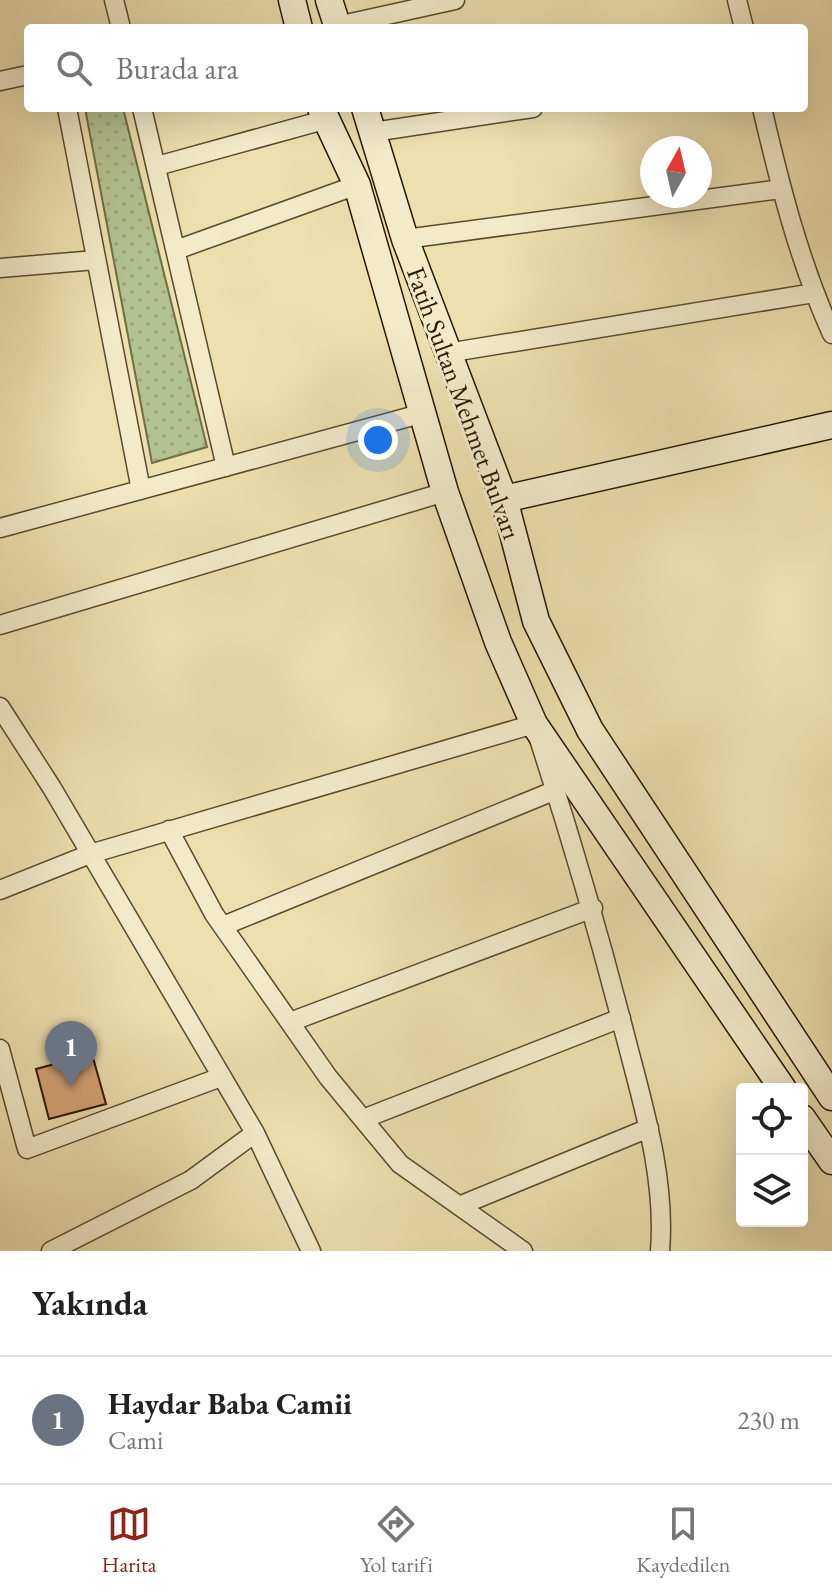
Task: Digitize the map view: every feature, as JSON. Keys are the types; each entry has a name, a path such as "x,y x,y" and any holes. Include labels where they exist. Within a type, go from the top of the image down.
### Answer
{"main road":[{"path":"292,0 298,24"},
{"path":"329,0 336,24"},
{"path":"323,114 357,185 420,414 445,492 498,642 534,724 779,1083"},
{"name":"Fatih Sultan Mehmet Bulvarı","path":"369,120 405,239 504,499 536,621 590,730 832,1097"},
{"path":"504,499 832,425"},
{"path":"808,1127 832,1161"}],"street":[{"path":"114,0 120,24"},
{"path":"350,24 455,0"},
{"path":"737,0 743,24"},
{"path":"0,81 24,76"},
{"path":"68,112 141,490"},
{"path":"143,112 226,467"},
{"path":"369,120 478,112"},
{"path":"763,112 781,189 814,293 832,334"},
{"path":"157,166 323,114"},
{"path":"176,250 357,185"},
{"path":"405,239 781,189"},
{"path":"0,268 96,260"},
{"path":"447,353 814,293"},
{"path":"0,528 420,414"},
{"path":"0,625 445,492"},
{"path":"0,707 255,1133 311,1251"},
{"path":"0,890 90,854 534,724 593,908 649,1128 662,1224 660,1251"},
{"path":"223,926 556,790"},
{"path":"169,830 223,926 290,1022 400,1164 523,1251"},
{"path":"290,1022 593,908"},
{"path":"363,1119 621,1018"},
{"path":"0,1049 27,1149 221,1077"},
{"path":"459,1206 649,1128"},
{"path":"51,1251 191,1180 255,1133"}],"green space":[{"path":"86,112 124,112 207,447 152,463"}],"building":[{"path":"92,1054 106,1104 49,1119 36,1069"}],"place":[{"name":"Haydar Baba Camii","path":"71,1087"}]}
